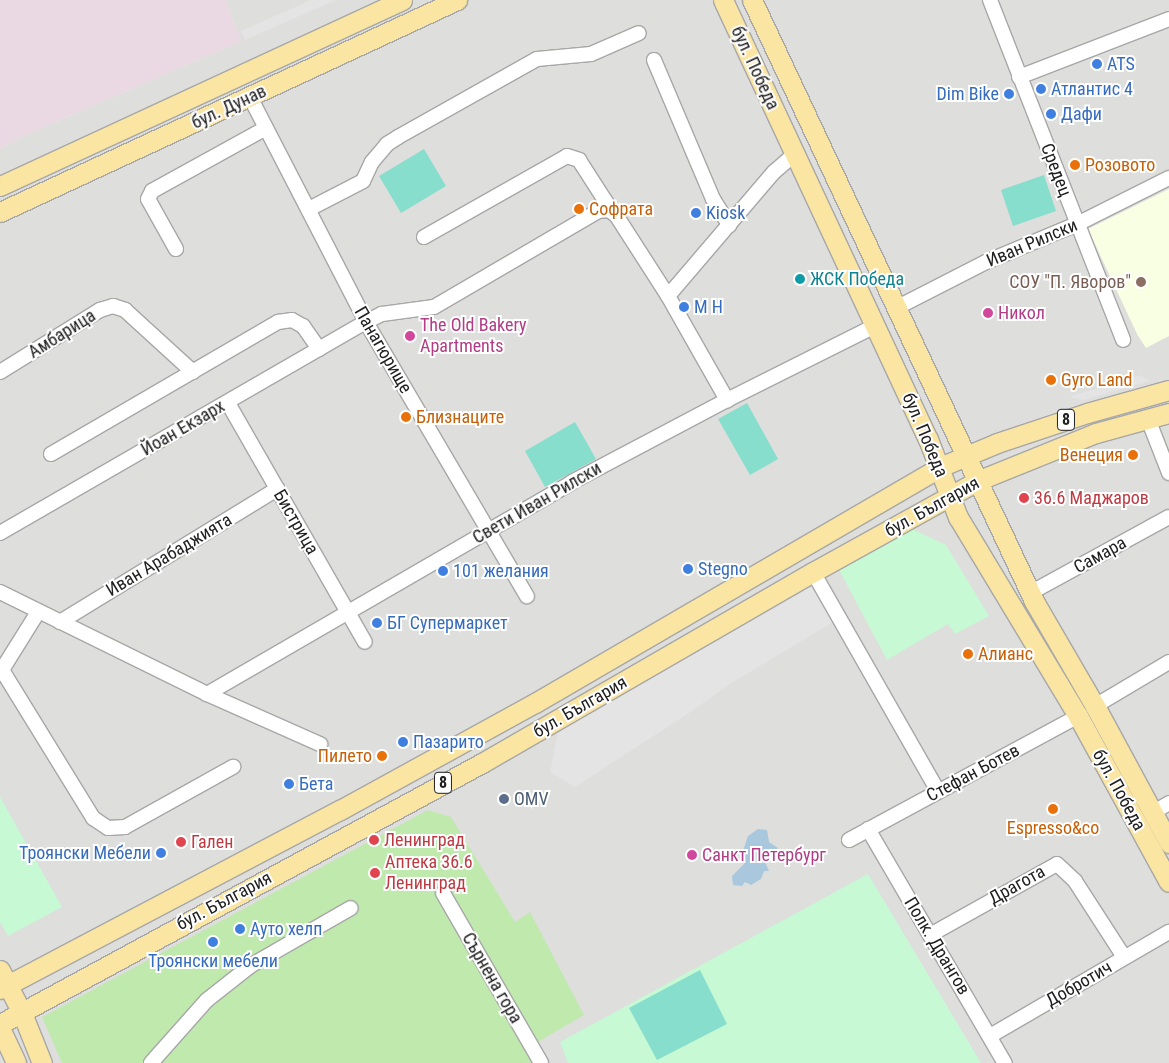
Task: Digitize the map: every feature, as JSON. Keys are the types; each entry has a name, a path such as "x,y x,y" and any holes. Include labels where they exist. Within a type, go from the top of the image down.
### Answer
{"main road":[{"name":"бул. Дунав","path":"0,186 402,0"},
{"name":"бул. Дунав","path":"0,212 457,0"},
{"name":"бул. Победа","path":"723,0 940,467 958,517 1078,716 1169,882"},
{"name":"бул. Победа","path":"752,0 1030,593 1095,706 1169,843"},
{"name":"бул. България","path":"3,981 332,814 535,703 940,467 965,456 1087,413 1169,390"},
{"name":"бул. България","path":"0,1026 482,763 813,572 977,481 1096,433 1169,413"},
{"path":"3,981 22,1013 42,1063"},
{"path":"0,1026 16,1063"}],"street":[{"name":"Средец","path":"990,0 1123,340"},
{"path":"1019,77 1169,19"},
{"path":"309,209 363,182 372,162 387,144 538,59 591,54 639,33"},
{"path":"654,60 713,199 729,225"},
{"name":"Панагюрище","path":"250,97 366,322 490,530 527,596"},
{"path":"176,249 148,199 152,191 266,128"},
{"path":"668,296 774,172 795,154"},
{"path":"424,237 568,156 579,160 606,202 609,210 616,215 668,296 726,400"},
{"name":"Иван Рилски","path":"896,308 986,262 1077,224 1169,178"},
{"name":"Йоан Екзарх","path":"0,533 366,322 388,312 434,307 598,211 609,210"},
{"name":"Амбарица","path":"0,372 100,310 113,306 126,310 193,372"},
{"path":"51,454 278,322 292,320 303,326 319,349"},
{"name":"Свети Иван Рилски","path":"207,694 572,482 726,400 875,326"},
{"name":"Бистрица","path":"228,403 365,642"},
{"path":"1148,419 1169,473"},
{"name":"Иван Арабаджията","path":"60,622 277,489"},
{"name":"Самара","path":"1030,593 1169,517"},
{"path":"813,572 938,791"},
{"path":"0,592 207,694 320,744"},
{"path":"38,612 1,672 93,818 108,828 125,827 233,767"},
{"path":"1095,706 1169,662"},
{"name":"Стефан Ботев","path":"849,840 1078,716"},
{"path":"1152,813 1169,803"},
{"name":"Полк. Дрангов","path":"868,829 1006,1063"},
{"name":"Драгота","path":"930,935 1057,864 1075,881 1124,957"},
{"name":"Сърнена гора","path":"443,893 541,1063"},
{"path":"151,1063 214,994 250,966 351,908"},
{"name":"Добротич","path":"990,1036 1169,932"}],"shaded area":[{"path":"0,0 225,0 241,41 21,137 0,149"},
{"path":"225,0 1169,0 1169,1063 0,1063 0,149 21,137 241,41"},
{"path":"311,0 336,0 245,40 241,31"},
{"path":"424,149 446,186 401,213 379,176"},
{"path":"1044,175 1056,211 1013,226 1001,190"},
{"name":"СОУ \"П. Яворов\"","path":"1169,189 1169,336 1146,348 1137,334 1088,229"},
{"path":"1140,375 1150,381 1083,400 1069,397"},
{"path":"747,403 778,459 750,475 718,419"},
{"path":"575,422 596,459 545,487 525,451"},
{"path":"813,585 835,621 730,684 575,787 550,772 559,728"},
{"path":"758,829 767,830 769,842 778,848 769,853 765,862 769,871 764,871 761,879 751,885 745,882 742,886 733,885 732,876 744,864 743,851 748,836"},
{"path":"700,970 727,1024 657,1060 629,1008"}],"green space":[{"path":"908,527 946,545 989,616 955,634 948,624 887,660 837,566"},
{"path":"0,797 62,907 8,936 0,922"},
{"path":"428,810 451,817 515,922 530,912 584,1015 526,1049 534,1063 62,1063 42,1017"},
{"path":"868,874 981,1063 568,1063 560,1042"}],"place":[{"name":"ATS","path":"1097,64"},
{"name":"Атлантис 4","path":"1041,89"},
{"name":"Dim Bike","path":"1009,94"},
{"name":"Дафи","path":"1051,114"},
{"name":"Розовото","path":"1075,165"},
{"name":"Софрата","path":"579,209"},
{"name":"Kiosk","path":"696,213"},
{"name":"ЖСК Победа","path":"800,279"},
{"name":"СОУ \"П. Яворов\"","path":"1141,282"},
{"name":"М Н","path":"684,307"},
{"name":"Никол","path":"988,313"},
{"name":"The Old Bakery Apartments","path":"410,336"},
{"name":"Gyro Land","path":"1051,380"},
{"name":"Близнаците","path":"406,417"},
{"name":"Венеция","path":"1133,455"},
{"name":"36.6 Маджаров","path":"1024,498"},
{"name":"Stegno","path":"688,569"},
{"name":"101 желания","path":"443,571"},
{"name":"БГ Супермаркет","path":"377,623"},
{"name":"Алианс","path":"968,654"},
{"name":"Пазарито","path":"403,742"},
{"name":"Пилето","path":"382,756"},
{"name":"Бета","path":"289,784"},
{"name":"OMV","path":"504,799"},
{"name":"Espresso&co","path":"1053,809"},
{"name":"Ленинград","path":"374,840"},
{"name":"Гален","path":"181,842"},
{"name":"Троянски Мебели","path":"161,853"},
{"name":"Санкт Петербург","path":"692,855"},
{"name":"Аптека 36.6 Ленинград","path":"375,873"},
{"name":"Ауто хелп","path":"240,929"},
{"name":"Троянски мебели","path":"213,942"}]}
